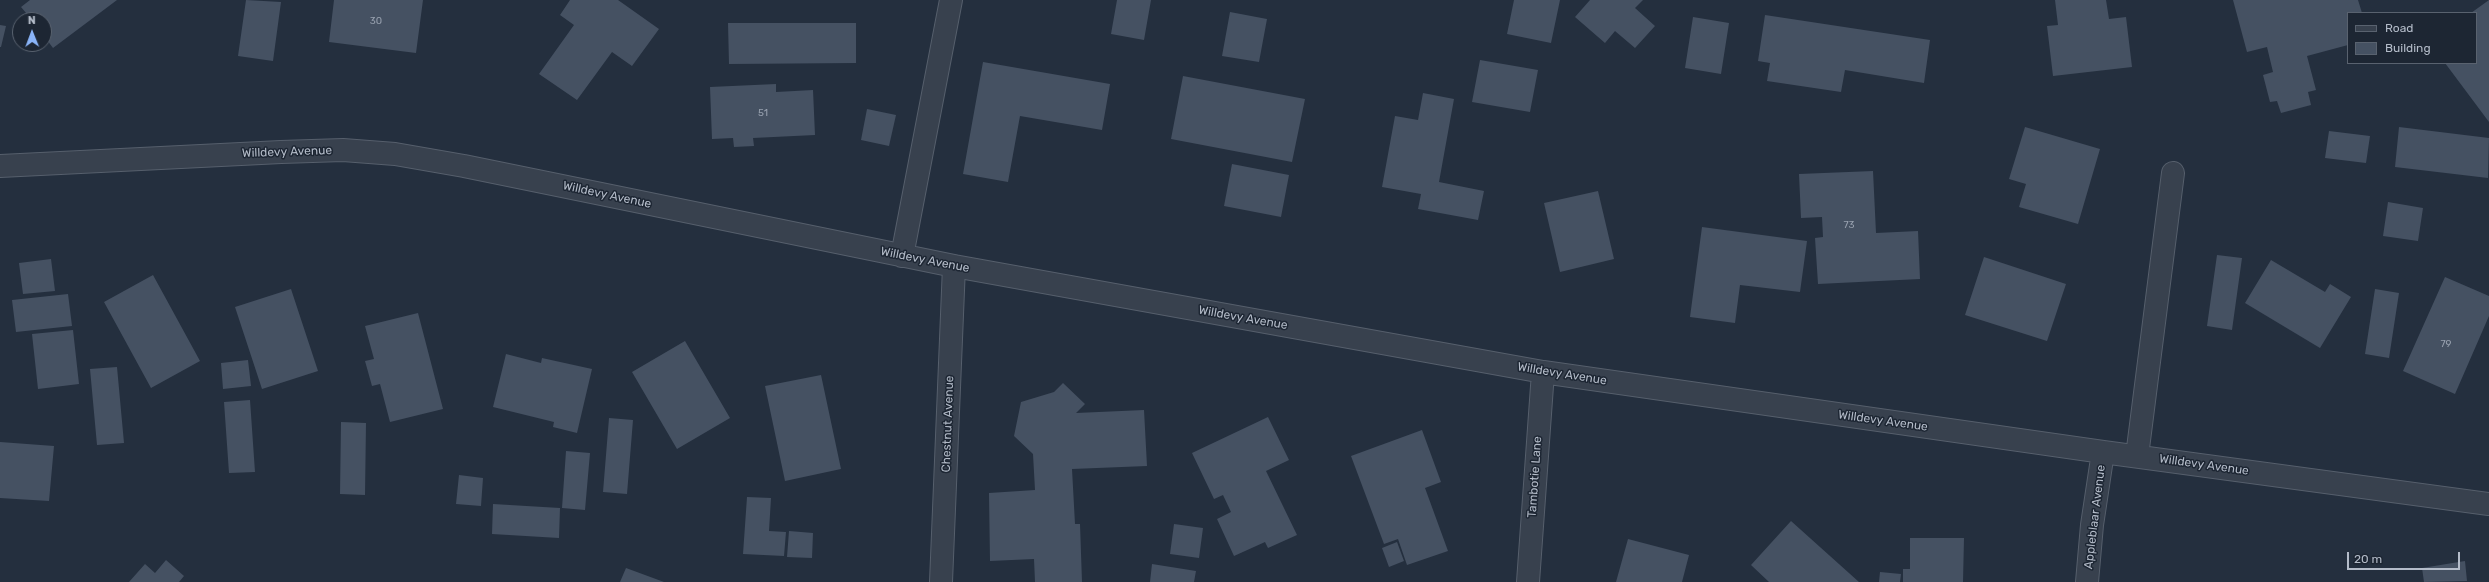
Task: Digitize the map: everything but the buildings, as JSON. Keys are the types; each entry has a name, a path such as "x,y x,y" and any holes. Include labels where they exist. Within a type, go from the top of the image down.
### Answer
{"street":[{"path":"902,256 951,0"},
{"name":"Willdevy Avenue","path":"0,166 343,150 395,154 464,166 954,266 1543,372 2103,452 2489,504"},
{"path":"2137,456 2174,173"},
{"name":"Chestnut Avenue","path":"941,582 954,266"},
{"name":"Tambotie Lane","path":"1528,582 1543,372"},
{"name":"Appleblaar Avenue","path":"2087,582 2092,525 2103,452"}]}
